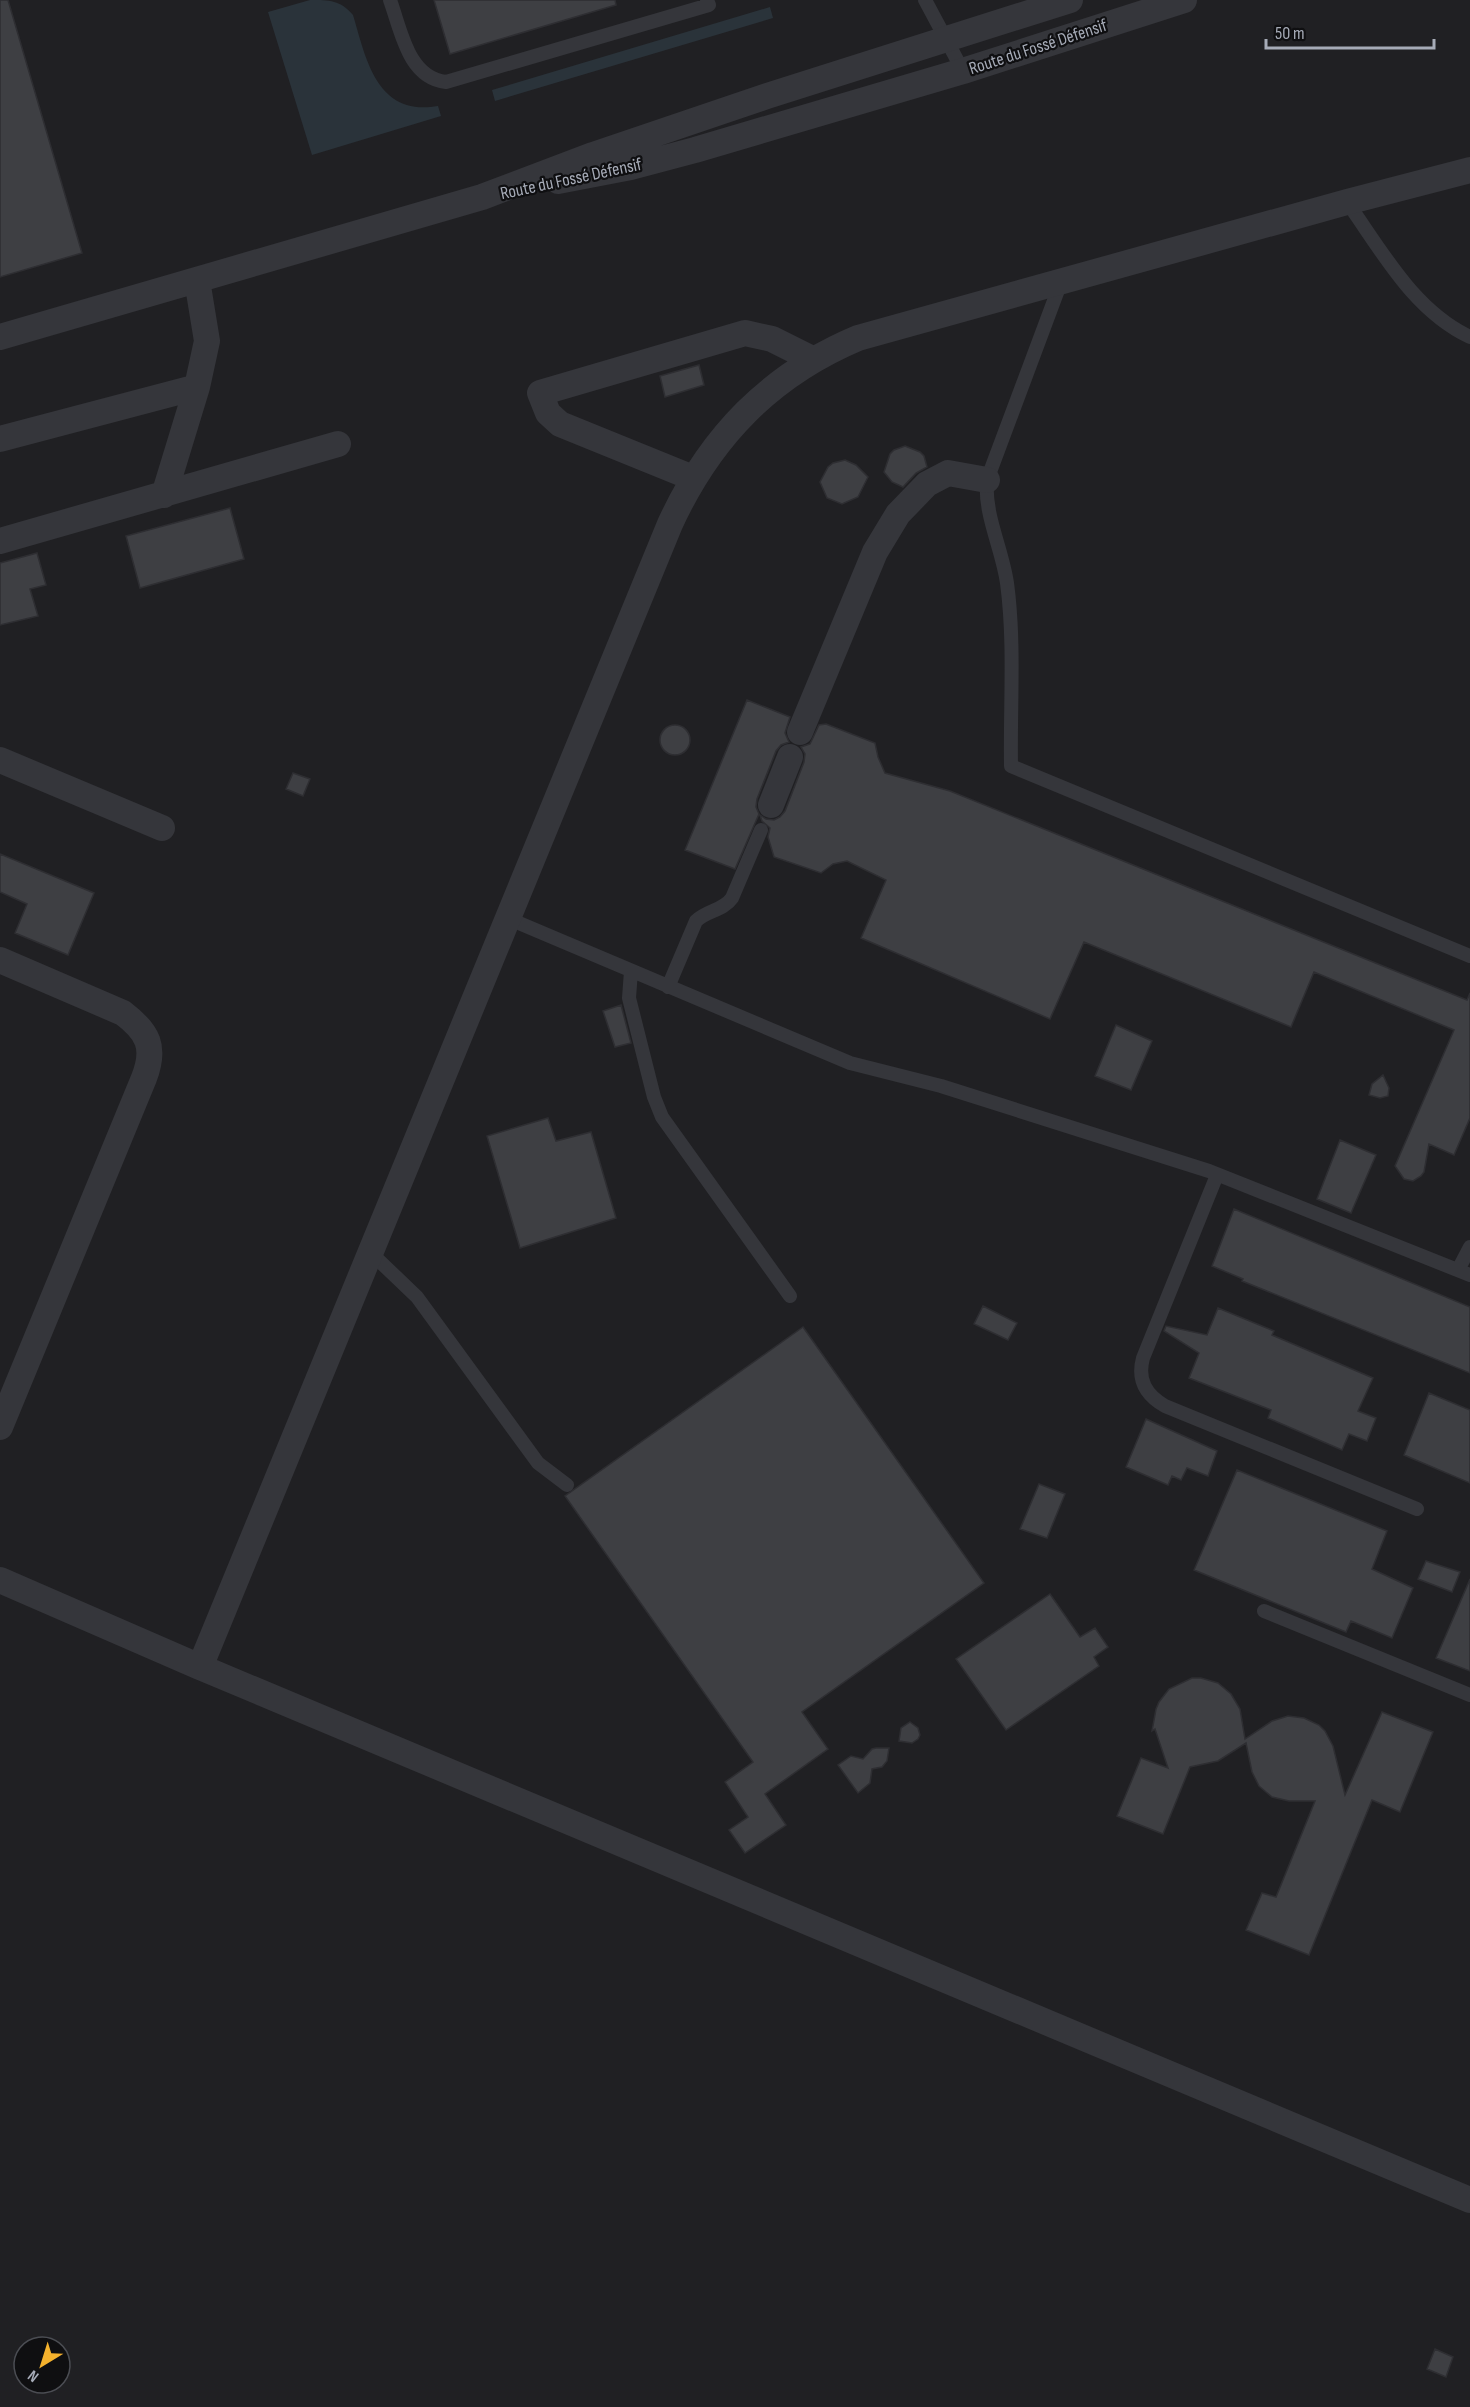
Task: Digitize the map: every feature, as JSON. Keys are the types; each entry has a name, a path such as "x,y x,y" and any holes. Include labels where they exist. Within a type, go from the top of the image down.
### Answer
{"street":[{"name":"Route du Fossé Défensif","path":"482,197 593,155 1070,0"},
{"name":"Route du Fossé Défensif","path":"482,197 676,156 963,71 1184,0"},
{"path":"200,1667 670,524 693,478 720,440 754,403 814,360 871,334 1470,170"},
{"path":"0,338 482,197"},
{"path":"164,495 197,387 207,341 197,280"},
{"path":"693,478 560,424 548,412 540,393 746,333 772,339 814,360"},
{"path":"0,439 197,387"},
{"path":"0,541 338,444"},
{"path":"800,732 875,552 898,514 927,484 948,473 987,480"},
{"path":"771,804 790,757"},
{"path":"0,760 162,828"},
{"path":"0,961 123,1013 139,1027 150,1046 150,1056 144,1078 0,1427"},
{"path":"0,1580 200,1667 1470,2200"}],"lane":[{"path":"390,0 414,63 425,75 446,82 709,5 707,0"},
{"path":"925,0 963,71"},
{"path":"1347,202 1410,290 1447,324 1470,337"},
{"path":"1061,282 987,480 987,499 1006,580 1010,614 1011,766 1470,956"},
{"path":"668,987 696,921 705,914 723,907 732,898 760,830"},
{"path":"507,918 850,1063 941,1086 1217,1175 1464,1273 1470,1247"},
{"path":"631,971 629,998 654,1097 662,1118 790,1296"},
{"path":"1217,1175 1143,1358 1140,1367 1143,1386 1156,1401 1166,1406 1417,1509"},
{"path":"370,1252 417,1297 543,1468 567,1485"},
{"path":"1264,1611 1470,1695"}],"shaded area":[{"path":"0,0 1470,0 1470,2407 0,2407"},
{"path":"310,0 334,2 344,6 353,15 369,66 387,93 400,102 417,107 438,106 441,116 312,155 268,12"},
{"path":"770,7 773,18 495,101 492,90"}],"building":[{"path":"0,0 8,0 82,253 0,277"},
{"path":"434,0 615,0 616,5 450,54"},
{"path":"699,365 704,385 665,397 660,376"},
{"path":"905,446 920,452 924,456 927,467 916,473 903,487 892,482 884,472 890,454"},
{"path":"845,460 856,465 868,477 858,497 842,504 827,498 820,482 828,467"},
{"path":"230,508 244,559 140,588 126,536"},
{"path":"37,553 46,585 30,589 38,616 0,625 0,563"},
{"path":"747,700 790,717 785,733 789,742 781,745 776,751 757,799 756,807 759,814 735,869 685,850"},
{"path":"826,724 875,743 885,773 950,791 1467,1000 1470,993 1470,1118 1454,1155 1429,1144 1424,1172 1413,1181 1404,1179 1395,1166 1454,1030 1314,972 1291,1027 1084,942 1050,1019 861,938 886,880 847,861 833,864 821,873 774,857 768,837 770,828 762,821 760,815 774,820 785,811 804,762 805,754 801,747 810,744 819,725"},
{"path":"675,725 686,729 690,740 686,751 675,755 664,751 660,740 664,729"},
{"path":"293,773 310,779 303,796 286,789"},
{"path":"0,854 94,893 68,955 15,933 27,904 0,892"},
{"path":"621,1005 631,1043 615,1047 603,1011"},
{"path":"1116,1025 1152,1041 1131,1090 1095,1076"},
{"path":"1383,1075 1389,1088 1388,1096 1380,1098 1369,1095 1372,1084"},
{"path":"548,1118 556,1141 591,1132 616,1218 520,1248 487,1136"},
{"path":"1340,1140 1376,1155 1351,1213 1317,1199"},
{"path":"1234,1209 1470,1307 1470,1373 1242,1281 1243,1279 1212,1266"},
{"path":"983,1306 1017,1323 1008,1340 974,1324"},
{"path":"1218,1308 1274,1331 1272,1335 1373,1378 1358,1411 1376,1418 1367,1441 1349,1434 1342,1450 1268,1418 1271,1410 1189,1378 1199,1353 1164,1331 1166,1326 1207,1335"},
{"path":"803,1327 984,1583 802,1712 828,1749 765,1794 786,1825 745,1853 729,1830 748,1817 725,1782 753,1762 565,1496"},
{"path":"1429,1393 1470,1410 1470,1483 1404,1455"},
{"path":"1146,1419 1217,1451 1208,1476 1187,1468 1181,1480 1172,1476 1168,1485 1126,1467"},
{"path":"1237,1470 1387,1531 1372,1569 1413,1588 1392,1638 1351,1621 1346,1632 1194,1570"},
{"path":"1039,1484 1065,1494 1047,1538 1020,1529"},
{"path":"1426,1561 1460,1572 1452,1592 1418,1579"},
{"path":"1470,1579 1470,1671 1436,1658"},
{"path":"1050,1594 1080,1637 1095,1628 1108,1647 1094,1657 1099,1666 1006,1730 956,1659"},
{"path":"1192,1678 1218,1683 1231,1694 1240,1709 1245,1739 1272,1721 1288,1716 1304,1718 1319,1725 1333,1746 1345,1795 1382,1712 1433,1732 1400,1812 1372,1800 1309,1955 1246,1930 1262,1893 1276,1897 1315,1801 1289,1801 1272,1797 1266,1792 1259,1786 1252,1772 1246,1743 1218,1761 1190,1767 1163,1834 1117,1816 1141,1758 1168,1768 1155,1729 1152,1731 1156,1709 1169,1689"},
{"path":"910,1722 918,1728 920,1735 918,1739 912,1743 899,1741 901,1728"},
{"path":"889,1748 887,1761 882,1767 872,1769 870,1783 858,1793 838,1765 851,1756 863,1759 872,1749"},
{"path":"1435,2349 1453,2357 1446,2377 1427,2369"}]}
